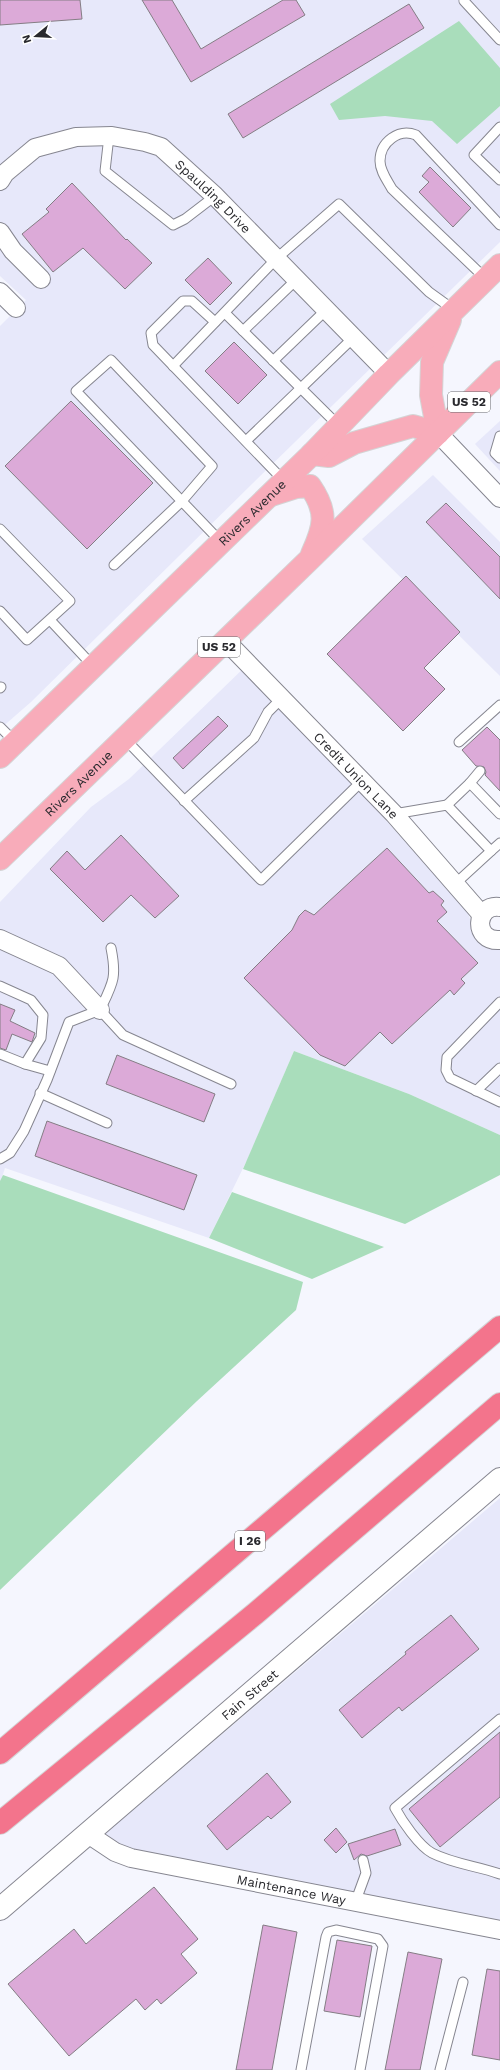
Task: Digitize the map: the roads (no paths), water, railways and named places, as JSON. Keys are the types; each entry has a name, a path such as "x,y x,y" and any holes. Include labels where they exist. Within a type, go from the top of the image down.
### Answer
{"highway":[{"name":"I 26","path":"0,1753 500,1327"},
{"path":"0,1823 256,1613 500,1404"}],"main road":[{"name":"Rivers Avenue","path":"5,742 93,666 312,454 388,374 493,272"},
{"path":"312,454 329,456 354,443 413,426 438,433 431,395 432,362 454,310"},
{"name":"Rivers Avenue","path":"3,854 125,739 500,372"},
{"path":"276,488 310,486 320,500 323,516 320,537 310,559"}],"street":[{"name":"Spaulding Drive","path":"0,181 5,173 35,148 76,137 109,136 144,142 161,147 215,196 388,374"},
{"path":"0,232 13,251 41,279"},
{"path":"0,292 16,308"},
{"path":"438,433 500,498"},
{"name":"Credit Union Lane","path":"226,641 394,814 482,915"},
{"path":"500,907 491,908 482,915 480,926 484,936 494,941 500,940"},
{"path":"0,938 59,966 100,1010"},
{"name":"Fain Street","path":"0,1910 500,1479"},
{"name":"Maintenance Way","path":"88,1834 115,1852 131,1858 355,1903 500,1930"}],"lane":[{"path":"465,0 464,1 500,40"},
{"path":"500,127 474,155 500,180"},
{"path":"493,272 392,189 385,178 380,161 385,144 397,134 410,133 416,135 500,225"},
{"path":"109,136 105,170 173,224 185,219 215,196"},
{"path":"173,366 276,259 340,204 429,292 454,310"},
{"path":"243,331 296,280"},
{"path":"215,322 192,301 183,301 151,333 153,345 246,441 276,488"},
{"path":"273,361 326,310"},
{"path":"225,313 339,426"},
{"path":"246,441 353,338"},
{"path":"114,565 182,501 212,466 111,360 76,391 182,501 221,542"},
{"path":"500,436 495,454 500,458"},
{"path":"0,530 70,601 27,640 0,611"},
{"path":"50,620 93,666"},
{"path":"184,801 254,738 268,712 282,698"},
{"path":"459,742 500,704"},
{"path":"125,739 260,880 362,781"},
{"path":"394,814 447,805 480,771"},
{"path":"470,783 500,814"},
{"path":"447,805 491,851"},
{"path":"455,884 500,843"},
{"path":"0,1159 10,1154 24,1131 69,1022 100,1010 112,987 115,969 111,948"},
{"path":"0,986 31,1000 43,1015 40,1038 25,1064"},
{"path":"500,1002 447,1056 446,1070 450,1078 500,1102"},
{"path":"100,1010 122,1035 231,1084"},
{"path":"0,1054 25,1064 50,1071"},
{"path":"476,1091 500,1068"},
{"path":"40,1093 107,1123"},
{"path":"500,1719 395,1808 404,1824 431,1852 451,1861 500,1874"},
{"path":"355,1903 366,1873 364,1860"},
{"path":"301,2070 326,1937 328,1932 336,1930 378,1939 383,1946 360,2070"},
{"path":"440,2070 463,1982"}]}
